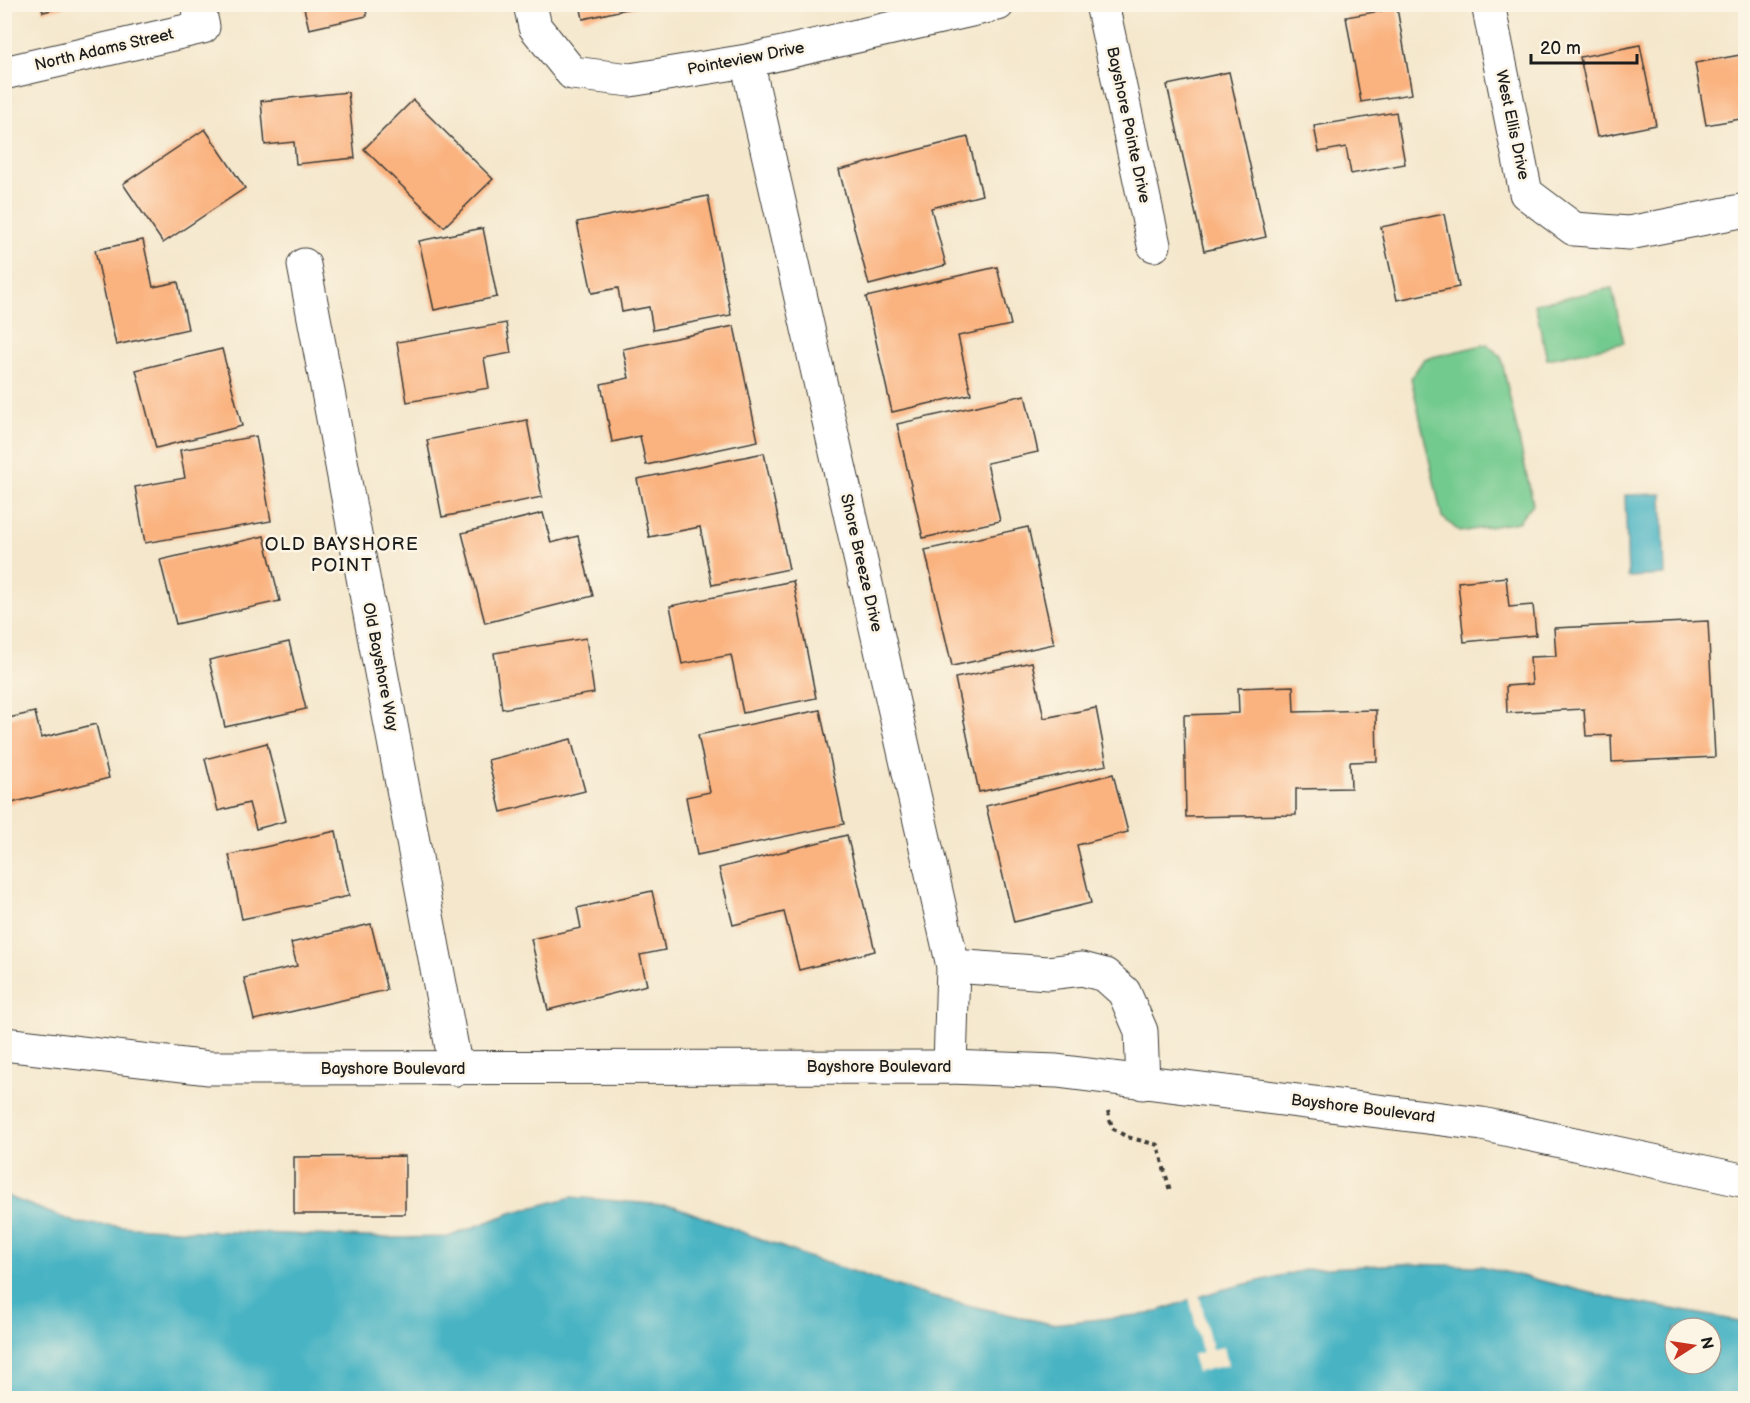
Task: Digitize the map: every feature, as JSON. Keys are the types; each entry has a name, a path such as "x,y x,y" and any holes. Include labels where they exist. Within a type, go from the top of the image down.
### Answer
{"street":[{"name":"Pointeview Drive","path":"530,4 535,27 572,73 630,80 747,61 998,4"},
{"name":"Bayshore Pointe Drive","path":"1102,4 1154,245"},
{"name":"West Ellis Drive","path":"1488,4 1526,193 1574,229 1629,233 1746,210"},
{"name":"North Adams Street","path":"4,73 200,16"},
{"name":"Shore Breeze Drive","path":"747,61 953,966 950,1067"},
{"name":"Old Bayshore Way","path":"304,265 456,1069"},
{"path":"953,966 1048,973 1082,969 1105,975 1124,992 1141,1031 1143,1083"},
{"name":"Bayshore Boulevard","path":"4,1044 209,1068 950,1067 1057,1071 1482,1124 1746,1181"}],"path":[{"path":"1108,1110 1112,1128 1127,1137 1158,1145 1170,1191"}],"green space":[{"path":"1612,288 1624,343 1547,359 1535,304"},
{"path":"1487,344 1501,357 1533,504 1518,522 1460,532 1442,517 1411,378 1424,359"}],"water":[{"path":"1662,494 1665,575 1628,577 1625,495"},
{"path":"4,1192 9,1197 77,1223 176,1230 392,1238 448,1237 511,1213 572,1197 674,1206 808,1257 928,1296 1051,1324 1149,1314 1217,1291 1309,1269 1401,1264 1481,1266 1620,1300 1711,1316 1663,1316 1663,1376 1723,1376 1723,1318 1745,1322 1745,1398 5,1398"}],"pier":[{"path":"1199,1293 1212,1349 1224,1347 1228,1365 1197,1372 1192,1355 1202,1352 1189,1297"}],"building":[{"path":"41,4 72,4 72,5 43,12"},
{"path":"303,4 365,4 367,16 309,29"},
{"path":"580,4 645,4 645,5 583,19"},
{"path":"1397,8 1412,94 1361,102 1346,17"},
{"path":"1640,45 1656,125 1597,137 1580,57"},
{"path":"1746,54 1746,118 1706,125 1695,63"},
{"path":"1229,72 1266,237 1204,251 1167,85"},
{"path":"348,92 355,158 296,164 294,142 265,145 261,101"},
{"path":"413,100 493,179 444,227 364,149"},
{"path":"1396,112 1405,164 1351,174 1346,147 1319,152 1314,126"},
{"path":"205,129 245,188 163,243 123,184"},
{"path":"968,137 982,195 931,208 946,265 869,285 839,170"},
{"path":"708,196 731,315 653,330 649,307 622,312 618,288 592,293 577,222"},
{"path":"1444,214 1459,287 1397,300 1381,227"},
{"path":"483,228 497,297 434,310 419,241"},
{"path":"143,240 153,287 178,282 188,329 116,345 95,250"},
{"path":"997,267 1011,325 958,336 971,394 892,412 866,297"},
{"path":"506,323 511,353 484,358 489,388 407,402 397,342"},
{"path":"734,326 758,441 646,465 640,436 612,442 601,384 629,378 623,349"},
{"path":"222,349 242,426 156,448 136,370"},
{"path":"1025,395 1038,452 987,463 1000,521 923,538 897,424"},
{"path":"527,420 542,497 442,517 427,440"},
{"path":"256,436 271,521 145,543 135,487 185,478 180,450"},
{"path":"764,453 789,569 712,585 700,527 649,537 637,479"},
{"path":"543,513 551,543 578,536 593,596 485,623 462,533"},
{"path":"1028,527 1054,644 952,666 925,550"},
{"path":"264,536 280,601 176,624 160,560"},
{"path":"1506,577 1509,607 1533,605 1536,635 1464,642 1458,582"},
{"path":"793,581 816,698 743,713 731,655 682,664 670,606"},
{"path":"1708,621 1715,757 1612,762 1611,735 1586,736 1584,709 1507,713 1506,686 1532,684 1530,657 1556,656 1554,628"},
{"path":"586,638 594,693 502,709 494,653"},
{"path":"289,642 306,709 225,727 209,660"},
{"path":"1032,662 1044,718 1096,708 1107,765 979,792 955,678"},
{"path":"1293,686 1294,712 1376,710 1377,761 1350,762 1351,788 1296,789 1296,815 1186,817 1184,715 1239,713 1238,688"},
{"path":"820,710 844,824 697,855 686,797 710,792 698,735"},
{"path":"35,712 41,738 96,724 109,778 4,805 4,719"},
{"path":"571,739 585,791 501,812 488,760"},
{"path":"267,743 286,821 256,829 249,803 218,811 205,759"},
{"path":"1113,774 1128,832 1077,845 1091,903 1014,922 986,806"},
{"path":"336,831 349,896 242,919 229,855"},
{"path":"847,835 875,951 799,970 784,912 733,925 719,868"},
{"path":"652,891 665,950 640,955 647,985 548,1010 531,939 581,928 577,908"},
{"path":"371,924 387,990 254,1020 244,978 297,966 291,943"},
{"path":"405,1156 405,1214 294,1214 294,1157"}],"district":[{"name":"OLD BAYSHORE POINT","path":"342,554"}]}
